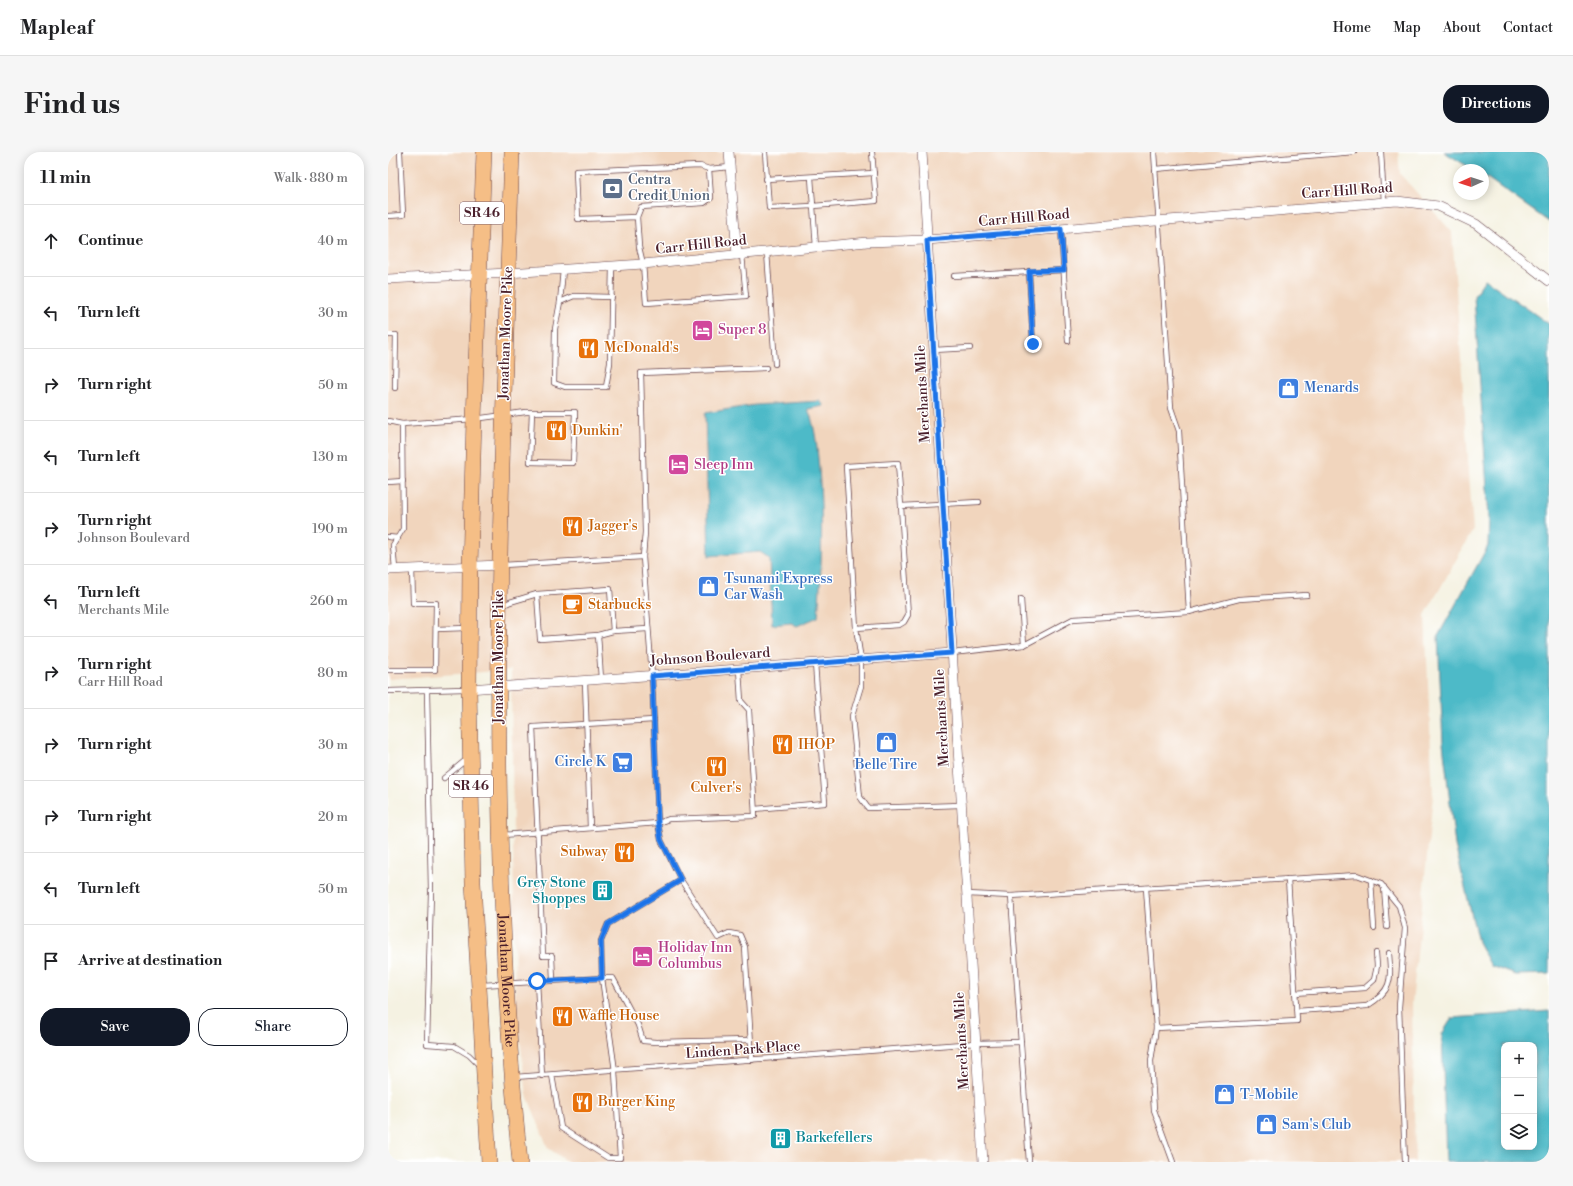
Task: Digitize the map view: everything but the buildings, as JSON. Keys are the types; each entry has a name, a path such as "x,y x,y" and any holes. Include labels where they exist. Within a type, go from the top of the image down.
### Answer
{"highway":[{"name":"Jonathan Moore Pike","path":"484,152 474,419 470,566 469,689 472,883 489,1162"},
{"name":"Jonathan Moore Pike","path":"512,152 499,565 498,687 501,883 511,1078 520,1162"}],"street":[{"path":"729,152 739,255"},
{"name":"Merchants Mile","path":"922,152 983,1162"},
{"name":"Carr Hill Road","path":"388,279 479,275 643,264 866,242 927,240 1397,201 1438,206 1476,224 1549,281"},
{"path":"391,569 499,565"},
{"name":"Johnson Boulevard","path":"469,689 952,653"}],"lane":[{"path":"388,216 403,215 400,152"},
{"path":"765,152 769,208 876,201 872,152"},
{"path":"1154,152 1171,408 1179,431 1189,612"},
{"path":"1155,169 1354,152"},
{"path":"1381,152 1384,202"},
{"path":"637,217 578,219 576,171 700,166 709,168 730,167"},
{"path":"709,168 711,198 704,203 642,207 637,217 639,248 643,264 646,304 746,296 739,255"},
{"path":"766,179 874,173"},
{"path":"811,177 816,247"},
{"path":"1061,229 1068,341"},
{"path":"767,252 775,364"},
{"path":"563,270 560,302 555,329 554,383 564,387 606,387 610,363 612,266"},
{"path":"954,276 1064,270"},
{"path":"1029,271 1033,344"},
{"path":"560,302 574,296 612,297"},
{"path":"388,335 396,335 394,388"},
{"path":"934,350 970,348"},
{"path":"752,1060 745,947 740,935 729,933 718,938 681,880 661,840 658,823 652,676 643,557 645,532 641,373 766,368"},
{"path":"388,421 402,424 474,419 532,412 575,412 573,462 530,462 532,412"},
{"path":"391,569 393,545 403,530 402,424"},
{"path":"856,628 899,625 904,622 908,615 898,463 846,466 856,628 861,660 861,686 852,716 860,797 868,808 961,805"},
{"path":"388,482 403,480"},
{"path":"900,506 978,502"},
{"path":"388,537 398,538"},
{"path":"499,565 643,557"},
{"path":"388,670 435,670 436,603 412,603 412,568"},
{"path":"498,608 510,602 537,594 610,589 613,631"},
{"path":"537,594 540,639 598,635 613,631 648,629"},
{"path":"952,653 1024,645 1074,619 1189,612 1239,599 1307,595"},
{"path":"1021,599 1024,645"},
{"path":"436,629 470,628"},
{"path":"598,635 601,680"},
{"path":"755,809 825,803 816,663"},
{"path":"500,835 658,823 669,820 755,816 750,710 741,701 739,669"},
{"path":"585,681 590,828"},
{"path":"388,691 469,689"},
{"path":"428,691 431,892 427,1044 454,1046 469,1055 483,1069"},
{"path":"553,980 552,956 543,956 533,727 654,720"},
{"path":"444,778 470,757"},
{"path":"967,894 1011,896 1357,875 1381,884 1399,906 1405,928 1399,1007 1405,1162"},
{"path":"1156,1028 1297,1021 1288,879"},
{"path":"552,1075 561,1128 608,1158 620,1158 615,1071 602,978 601,941 608,924 681,880"},
{"path":"1371,880 1374,928"},
{"path":"1384,887 1387,927"},
{"path":"1146,888 1156,1028 1151,1062 1154,1110 1173,1162"},
{"path":"1011,896 1029,1162"},
{"path":"1297,1011 1367,1006 1376,1001 1386,990 1391,979 1389,953"},
{"path":"1295,993 1365,988 1374,980 1377,966 1376,954"},
{"path":"478,985 613,978 638,1025 643,1041 750,1040"},
{"path":"537,981 542,1076"},
{"name":"Linden Park Place","path":"511,1078 976,1043 1021,1042"}],"shaded area":[{"path":"388,152 1398,152 1400,174 1452,232 1473,530 1425,615 1433,796 1412,1004 1415,1162 568,1162 548,1148 527,1095 515,1001 511,670 388,679"}],"water":[{"path":"1444,152 1549,152 1549,222 1489,179 1489,164 1464,164"},
{"path":"1485,279 1549,324 1549,974 1515,975 1491,966 1478,942 1455,845 1443,743 1438,636 1488,546 1489,518 1474,296"},
{"path":"820,401 824,406 808,409 816,439 821,506 822,543 818,617 797,626 791,623 772,625 769,558 760,552 709,556 705,413 755,405"},
{"path":"1549,1011 1549,1162 1446,1162 1442,1034 1452,1018"}],"place":[{"name":"Centra Credit Union","path":"612,188"},
{"name":"Super 8","path":"703,330"},
{"name":"McDonald's","path":"589,348"},
{"name":"Menards","path":"1288,388"},
{"name":"Dunkin'","path":"556,431"},
{"name":"Sleep Inn","path":"678,465"},
{"name":"Jagger's","path":"572,526"},
{"name":"Tsunami Express Car Wash","path":"709,587"},
{"name":"Starbucks","path":"572,605"},
{"name":"Belle Tire","path":"886,743"},
{"name":"IHOP","path":"783,745"},
{"name":"Circle K","path":"622,762"},
{"name":"Culver's","path":"716,766"},
{"name":"Subway","path":"624,852"},
{"name":"Grey Stone Shoppes","path":"602,891"},
{"name":"Holiday Inn Columbus","path":"643,956"},
{"name":"Waffle House","path":"562,1016"},
{"name":"T-Mobile","path":"1224,1095"},
{"name":"Burger King","path":"582,1102"},
{"name":"Sam's Club","path":"1266,1125"},
{"name":"Barkefellers","path":"781,1138"}],"route":[{"path":"537,981 602,978 601,941 608,924 681,880 661,840 658,823 652,676 952,653 927,240 1061,229 1064,270 1029,271 1033,344"}]}
